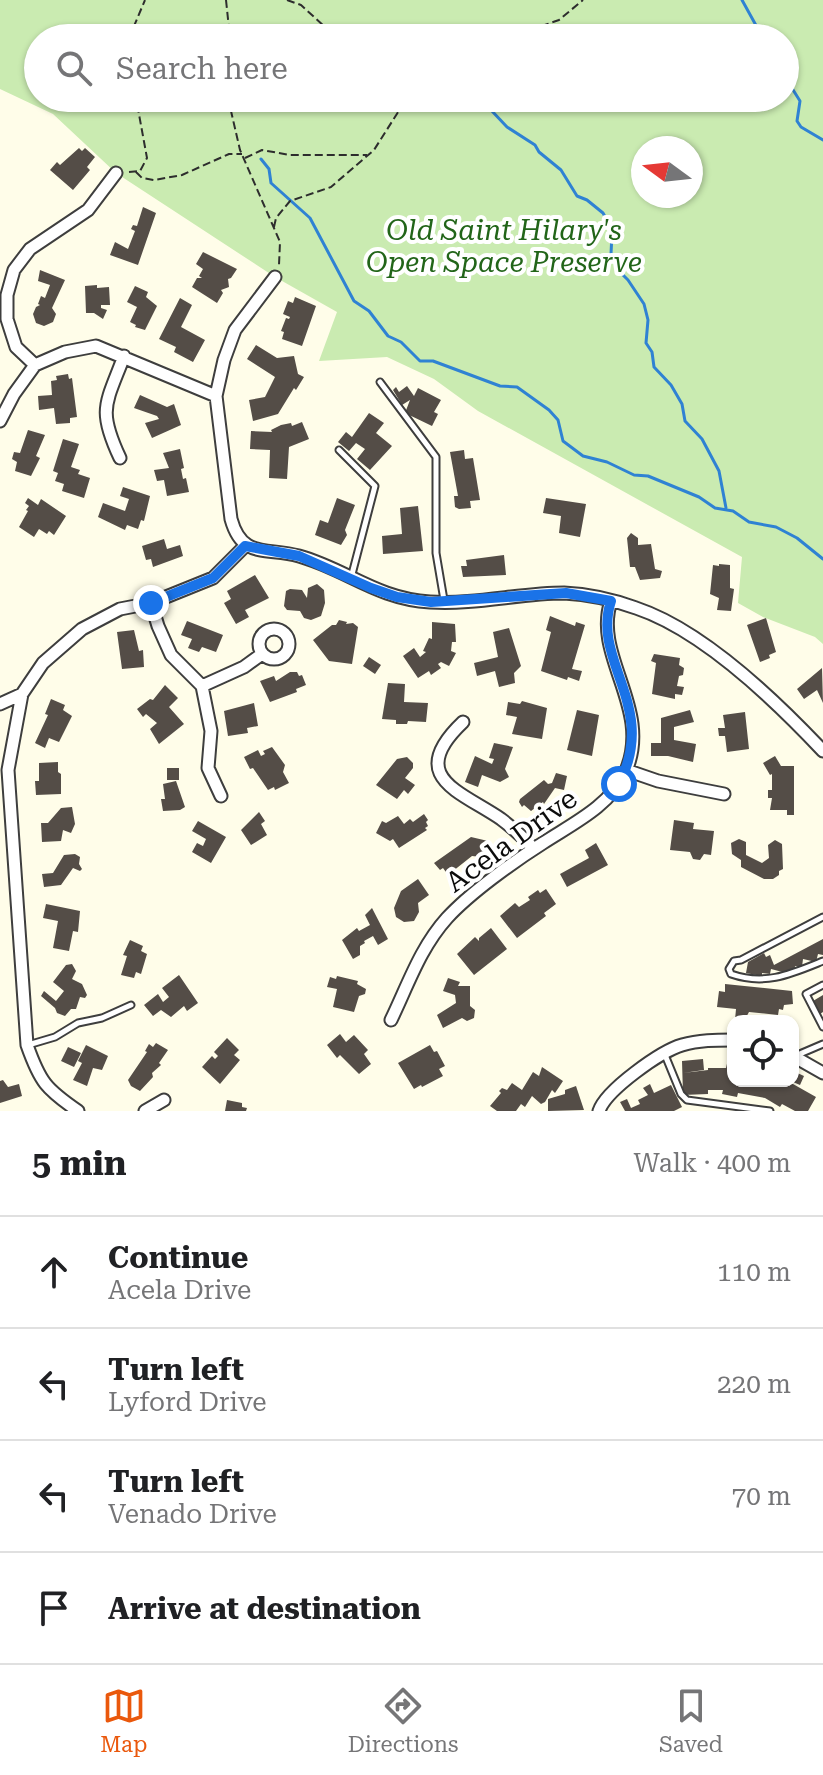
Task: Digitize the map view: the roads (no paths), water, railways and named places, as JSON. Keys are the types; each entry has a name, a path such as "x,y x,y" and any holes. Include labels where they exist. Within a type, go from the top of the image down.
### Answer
{"street":[{"path":"35,365 16,347 7,319 7,295 14,270 30,249 88,210 116,173"},
{"path":"275,277 235,330 216,396 231,519 235,534 245,546 299,556 397,597 444,601 566,593 611,601 658,616 698,641 760,690 823,751"},
{"path":"0,421 14,394 35,365 65,352 96,346 216,396"},
{"path":"120,458 107,432 104,409 124,356"},
{"path":"78,1111 52,1093 37,1075 27,1045 4,773 22,694 43,663 82,629 120,609 151,603 213,578 245,546"},
{"name":"Acela Drive","path":"391,1020 418,960 448,917 534,849 602,803 619,784 633,747 633,729 630,704 607,631 611,601"},
{"path":"151,603 171,655 202,686 211,731 208,768 221,796"},
{"path":"202,686 244,667 262,654"},
{"path":"0,704 22,694"},
{"path":"463,722 439,751 439,768 445,783 456,793 501,819 534,849"},
{"path":"626,770 658,781 724,794"},
{"path":"599,1111 602,1101 622,1082 677,1046 697,1041 727,1040"},
{"path":"799,1059 823,1073"},
{"path":"145,1111 164,1100"}],"lane":[{"path":"380,382 436,457 436,553 444,601"},
{"path":"339,450 375,486 350,579"},
{"path":"823,917 734,961 729,969 731,974 760,981 786,976 823,961"},
{"path":"823,985 806,994 823,1027"},
{"path":"27,1045 55,1037 78,1023 102,1018 131,1005"},
{"path":"799,1054 823,1044"},
{"path":"665,1054 681,1094 687,1100 770,1111"}],"waterway":[{"path":"742,0 755,24"},
{"path":"799,99 799,108"},
{"path":"493,112 561,170 577,196 603,213 612,233 611,254 616,257 618,270 644,304 648,320 646,343 652,352 654,367 671,385 682,404 685,421 702,439 719,471 726,508"},
{"path":"798,112 797,121 801,127 823,140"},
{"path":"261,159 269,169 271,183 310,218 354,301 369,311 388,336 401,342 420,361 433,361 500,386 517,387 549,410 558,420 563,441 583,456 607,462 634,475 648,476 699,497 715,508 733,511 749,522 776,527 797,538 823,559"}],"park label":[{"name":"Old Saint Hilary's Open Space Preserve","path":"504,246"}]}
